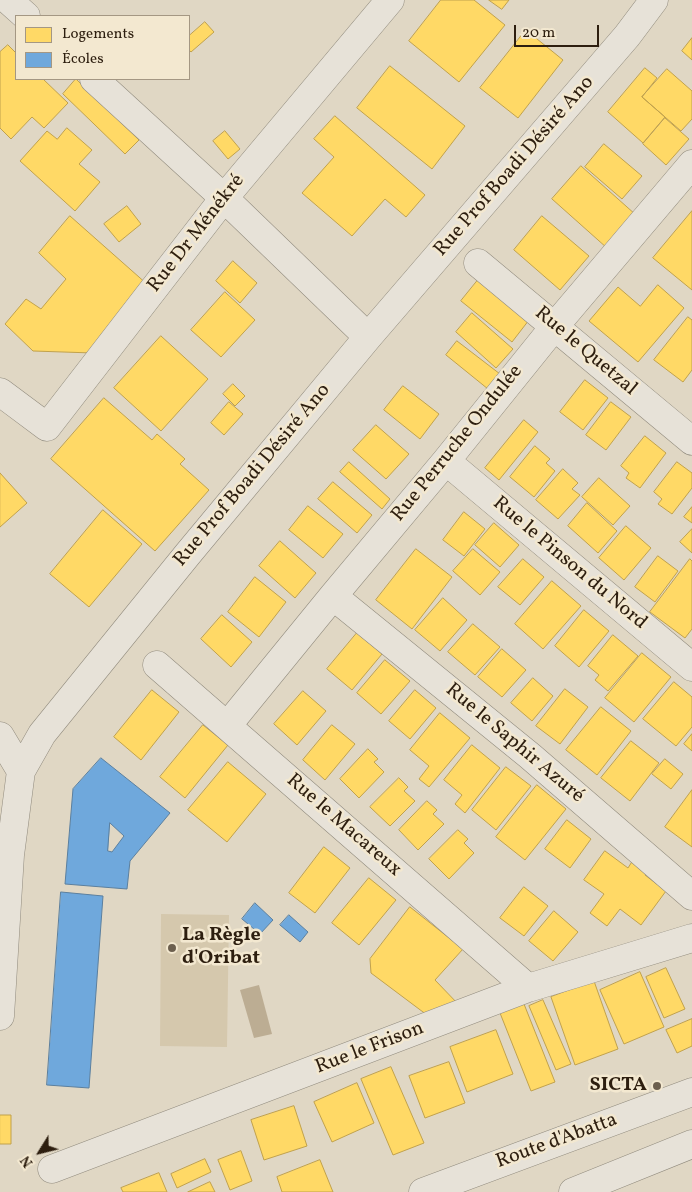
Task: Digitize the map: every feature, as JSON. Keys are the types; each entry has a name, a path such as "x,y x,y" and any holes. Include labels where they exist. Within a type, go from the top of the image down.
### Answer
{"street":[{"path":"8,0 25,15"},
{"name":"Rue Dr Ménékré","path":"0,392 46,427 224,198 390,0"},
{"name":"Rue Prof Boadi Désiré Ano","path":"0,1016 5,856 21,771 42,734 368,337 627,36 654,0"},
{"path":"95,80 224,198 368,337"},
{"name":"Rue Perruche Ondulée","path":"227,726 446,461 554,326 687,181"},
{"name":"Rue le Quetzal","path":"478,263 692,441"},
{"name":"Rue le Pinson du Nord","path":"446,461 692,667"},
{"name":"Rue le Saphir Azuré","path":"333,596 530,756 692,896"},
{"name":"Rue le Macareux","path":"157,665 528,988"},
{"path":"0,736 21,771"},
{"name":"Rue le Frison","path":"52,1169 528,988 692,938"},
{"name":"Route d'Abatta","path":"423,1192 692,1092"},
{"path":"573,1192 692,1144"}],"shaded area":[{"path":"161,914 229,915 227,1047 160,1046"},
{"path":"259,985 272,1034 254,1038 240,990"}],"building: Logements":[{"path":"441,0 474,0 505,25 459,82 409,41"},
{"path":"489,0 509,0 502,9"},
{"path":"205,22 214,32 191,52 190,35"},
{"path":"526,30 563,60 518,118 480,88"},
{"path":"692,38 692,60 682,51"},
{"path":"8,45 15,52 15,80 44,80 68,103 44,128 32,117 11,139 0,128 0,52"},
{"path":"390,66 465,126 432,169 357,108"},
{"path":"645,68 657,78 642,97 665,117 643,143 608,112"},
{"path":"667,69 692,91 692,119 681,131 642,97"},
{"path":"77,80 139,140 125,154 63,94"},
{"path":"335,116 425,195 406,217 385,199 352,236 302,193 334,157 314,139"},
{"path":"665,118 689,139 666,165 643,144"},
{"path":"67,128 92,150 79,164 100,182 75,211 20,161 47,131 57,139"},
{"path":"225,131 240,149 228,159 213,141"},
{"path":"604,144 642,176 622,199 585,167"},
{"path":"581,166 636,215 607,248 552,199"},
{"path":"127,206 141,224 119,242 104,224"},
{"path":"692,211 692,290 653,258"},
{"path":"70,216 148,285 93,353 33,351 5,324 26,299 41,309 66,279 39,253"},
{"path":"542,216 589,256 560,290 514,250"},
{"path":"233,261 257,283 240,303 216,281"},
{"path":"478,280 529,320 512,342 461,301"},
{"path":"658,285 684,308 638,362 589,321 618,287 640,306"},
{"path":"225,292 255,320 221,357 191,330"},
{"path":"472,313 513,349 496,368 456,332"},
{"path":"688,317 692,320 692,370 683,382 654,360"},
{"path":"161,336 208,379 161,431 114,388"},
{"path":"457,341 500,374 488,389 446,355"},
{"path":"585,380 608,398 583,430 560,412"},
{"path":"233,384 245,396 235,406 223,394"},
{"path":"403,386 439,414 420,439 384,410"},
{"path":"104,398 152,440 157,434 185,459 180,464 209,490 155,551 51,459"},
{"path":"229,402 243,414 224,435 211,423"},
{"path":"611,402 631,417 606,450 586,435"},
{"path":"524,420 538,432 499,480 485,468"},
{"path":"376,425 409,454 386,479 353,450"},
{"path":"645,436 666,453 640,488 626,478 629,473 621,466"},
{"path":"535,446 550,459 546,463 555,471 534,497 510,477"},
{"path":"349,462 390,499 382,509 340,472"},
{"path":"677,462 692,473 692,488 672,514 658,504 662,499 654,492"},
{"path":"563,469 578,483 572,489 580,495 558,519 536,500"},
{"path":"0,473 27,503 0,527"},
{"path":"599,478 630,506 613,525 582,497"},
{"path":"333,482 372,515 357,533 318,499"},
{"path":"587,503 617,531 598,553 568,526"},
{"path":"308,506 343,534 323,558 289,530"},
{"path":"692,507 692,523 684,517"},
{"path":"103,510 142,544 89,607 50,574"},
{"path":"464,512 485,529 464,556 443,540"},
{"path":"494,523 519,545 500,567 475,545"},
{"path":"626,526 651,548 624,580 599,558"},
{"path":"692,529 692,553 680,542"},
{"path":"280,541 316,573 295,598 259,566"},
{"path":"416,549 452,577 412,629 376,600"},
{"path":"473,549 500,572 480,595 453,571"},
{"path":"658,556 678,571 655,602 635,587"},
{"path":"523,559 544,577 520,605 498,587"},
{"path":"690,559 692,561 692,629 685,638 650,612"},
{"path":"255,577 286,602 259,637 228,612"},
{"path":"552,581 581,606 543,649 515,624"},
{"path":"443,598 467,620 440,651 415,630"},
{"path":"584,610 609,631 579,667 555,646"},
{"path":"222,615 252,642 231,667 201,639"},
{"path":"473,624 500,647 475,675 448,652"},
{"path":"357,633 382,654 352,690 327,669"},
{"path":"613,635 638,656 608,691 595,680 599,675 588,666"},
{"path":"502,649 526,670 502,697 478,677"},
{"path":"642,653 671,677 634,722 605,698"},
{"path":"385,660 410,681 381,714 357,693"},
{"path":"533,678 553,696 532,721 511,703"},
{"path":"674,682 692,697 692,727 676,746 643,719"},
{"path":"565,689 588,707 560,744 536,726"},
{"path":"152,690 179,712 141,760 114,737"},
{"path":"415,690 436,708 410,739 389,721"},
{"path":"303,691 326,711 297,745 274,724"},
{"path":"601,707 631,731 597,775 566,750"},
{"path":"440,713 470,738 429,787 419,779 429,766 410,750"},
{"path":"203,725 228,745 185,798 160,777"},
{"path":"332,725 355,744 325,780 303,760"},
{"path":"692,734 692,751 684,744"},
{"path":"631,741 659,763 630,801 601,778"},
{"path":"472,745 500,768 465,813 455,804 462,795 444,780"},
{"path":"368,749 378,759 374,762 384,772 359,798 340,779"},
{"path":"665,759 683,774 671,789 652,774"},
{"path":"228,762 266,794 227,842 188,810"},
{"path":"506,767 531,786 496,830 472,810"},
{"path":"399,778 408,787 404,791 415,801 390,826 370,807"},
{"path":"537,785 566,809 525,860 496,837"},
{"path":"692,790 692,847 665,827"},
{"path":"427,801 437,810 433,814 444,824 418,850 399,830"},
{"path":"567,820 591,839 570,868 545,849"},
{"path":"458,830 468,839 464,843 474,853 449,879 429,859"},
{"path":"324,847 350,868 315,913 289,893"},
{"path":"605,851 628,868 633,860 648,871 645,875 666,891 641,925 620,909 607,926 590,913 604,894 584,880"},
{"path":"369,878 396,900 359,945 332,923"},
{"path":"524,887 548,906 524,936 500,918"},
{"path":"410,907 463,949 435,980 460,1006 427,1015 371,973 370,959"},
{"path":"554,911 578,932 553,961 529,941"},
{"path":"666,968 685,1009 664,1018 646,977"},
{"path":"640,972 664,1027 624,1044 600,990"},
{"path":"594,981 618,1049 575,1065 551,997"},
{"path":"543,1000 571,1064 556,1070 529,1006"},
{"path":"524,1004 555,1082 531,1091 500,1013"},
{"path":"692,1019 692,1046 677,1053 666,1030"},
{"path":"496,1030 513,1074 467,1092 450,1047"},
{"path":"449,1062 465,1103 425,1118 409,1076"},
{"path":"391,1067 424,1143 393,1155 361,1079"},
{"path":"357,1083 374,1123 332,1142 314,1102"},
{"path":"294,1106 307,1146 264,1160 251,1120"},
{"path":"0,1115 11,1115 11,1144 0,1144"},
{"path":"241,1151 252,1181 230,1190 218,1160"},
{"path":"205,1159 211,1172 177,1188 171,1174"},
{"path":"320,1160 333,1192 282,1192 277,1177"},
{"path":"159,1173 167,1192 123,1192 121,1188"},
{"path":"210,1182 215,1192 188,1192"}],"building: Écoles":[{"path":"101,758 170,813 130,861 127,889 65,884 73,789","holes":["110,823 124,836 112,852 108,851"]},
{"path":"61,892 103,896 89,1088 47,1085"},
{"path":"255,903 273,920 260,934 242,919"},
{"path":"289,915 308,932 300,942 280,925"}],"place":[{"name":"La Règle d'Oribat","path":"172,948"},
{"name":"SICTA","path":"657,1086"}]}
